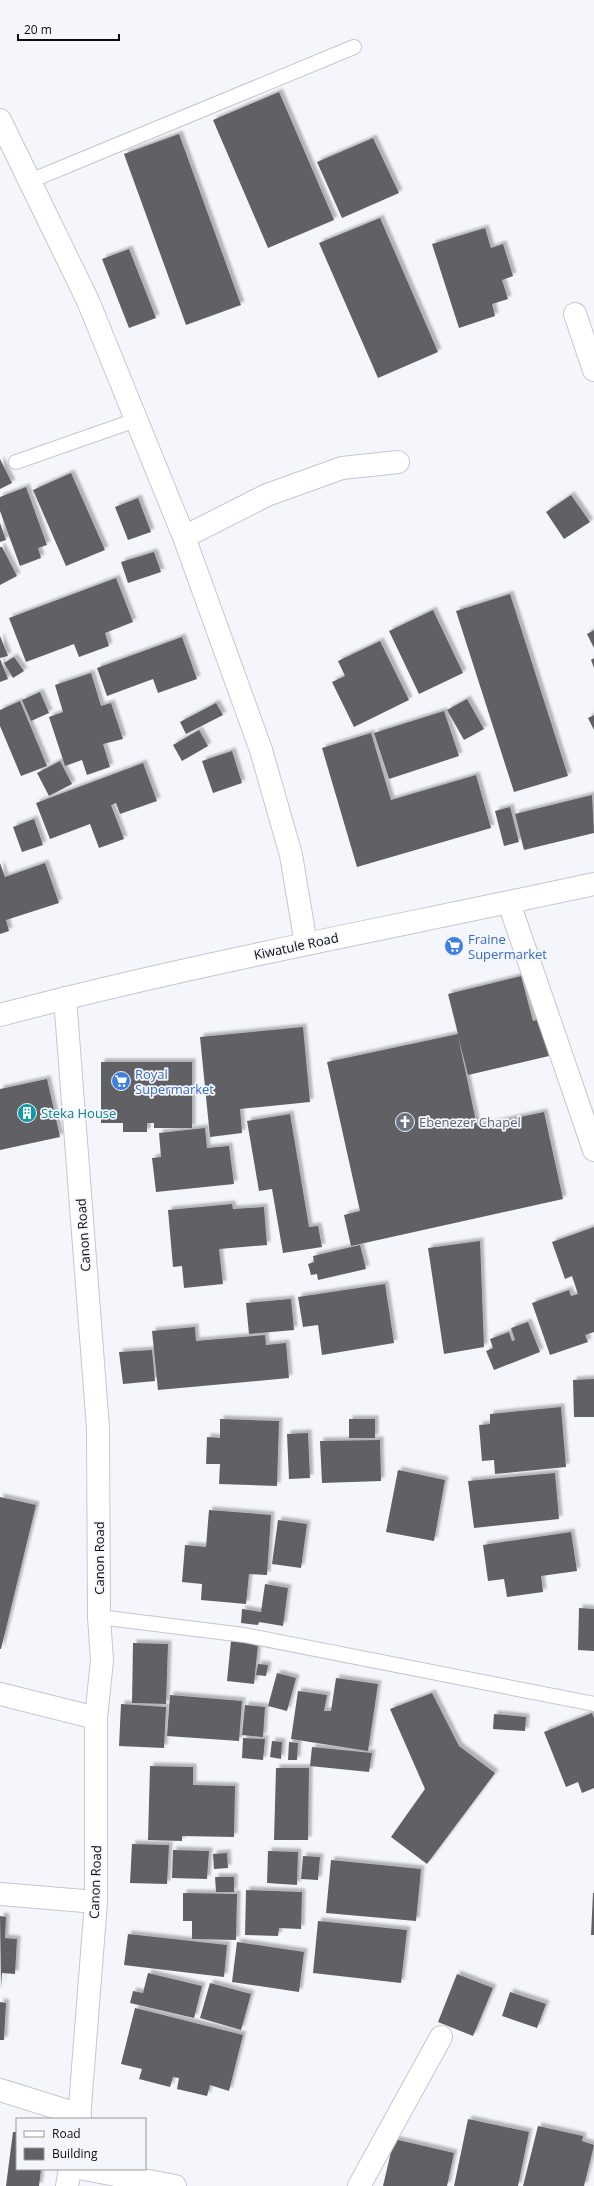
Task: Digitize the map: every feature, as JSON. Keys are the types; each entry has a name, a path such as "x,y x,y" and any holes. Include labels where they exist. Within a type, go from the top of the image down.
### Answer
{"street":[{"path":"0,120 88,301 184,537 261,750 291,855 306,944"},
{"path":"575,314 594,370"},
{"path":"184,537 267,495 342,468 398,462"},
{"name":"Kiwatule Road","path":"0,1015 65,998 306,944 509,903 594,884"},
{"path":"509,903 594,1150"},
{"name":"Canon Road","path":"65,998 98,1428 99,1617 102,1660 96,1718 96,1902 79,2117"},
{"path":"0,1694 96,1718"},
{"path":"0,1894 96,1902"},
{"path":"359,2186 441,2037"},
{"path":"0,2090 79,2117"},
{"path":"67,2186 70,2170"},
{"path":"89,2170 175,2186"}],"lane":[{"path":"30,181 354,46"},
{"path":"16,462 136,420"},
{"path":"99,1617 244,1635 594,1704"}],"building":[{"path":"279,92 334,220 268,248 213,120"},
{"path":"179,134 241,305 186,325 124,154"},
{"path":"373,138 399,193 342,218 317,162"},
{"path":"380,218 438,352 378,378 319,243"},
{"path":"485,228 491,248 503,244 513,276 502,280 508,299 492,304 495,316 459,328 432,244"},
{"path":"129,249 156,318 129,328 102,259"},
{"path":"0,459 12,483 0,489"},
{"path":"71,473 105,550 66,566 33,490"},
{"path":"26,487 47,545 38,548 41,558 20,566 0,511 0,497"},
{"path":"571,495 590,522 564,539 546,512"},
{"path":"138,498 151,532 128,540 115,507"},
{"path":"0,523 6,540 0,542"},
{"path":"0,547 2,547 17,576 0,585"},
{"path":"154,552 161,572 128,583 121,562"},
{"path":"116,578 133,622 105,633 109,646 79,657 74,644 26,662 9,618"},
{"path":"510,594 568,776 514,792 456,611"},
{"path":"433,610 463,673 419,694 389,631"},
{"path":"594,630 594,648 587,634"},
{"path":"0,636 8,656 0,658"},
{"path":"182,637 197,679 158,693 153,679 107,696 97,668"},
{"path":"380,641 409,700 354,727 332,682 345,676 338,661"},
{"path":"14,657 24,671 13,678 4,663"},
{"path":"594,658 594,668 591,660"},
{"path":"0,659 8,679 0,682"},
{"path":"91,673 101,706 111,703 123,739 103,744 110,767 87,775 82,760 65,766 49,717 63,712 55,685"},
{"path":"40,692 49,713 31,721 22,700"},
{"path":"467,699 484,729 464,740 447,710"},
{"path":"20,701 47,766 21,776 0,726 0,710"},
{"path":"216,703 223,715 186,734 180,722"},
{"path":"444,711 459,756 389,779 374,733"},
{"path":"594,715 594,730 588,718"},
{"path":"199,730 208,746 182,761 173,745"},
{"path":"371,733 391,800 476,775 491,828 357,867 322,748"},
{"path":"232,751 242,783 213,793 202,761"},
{"path":"60,761 72,784 49,796 37,773"},
{"path":"143,763 157,801 120,814 116,803 111,805 124,839 99,848 90,824 50,839 36,803"},
{"path":"592,795 594,833 524,850 515,814"},
{"path":"510,807 519,842 504,846 495,811"},
{"path":"34,819 43,845 22,852 13,827"},
{"path":"0,863 5,877 45,863 59,903 6,920 9,931 0,934"},
{"path":"521,976 533,1021 540,1019 549,1056 468,1075 458,1036 477,1126 544,1112 563,1199 351,1246 344,1215 360,1211 327,1062 458,1034 448,994"},
{"path":"303,1027 310,1102 240,1109 242,1133 210,1137 200,1037"},
{"path":"101,1062 192,1062 192,1128 154,1128 154,1123 147,1123 147,1132 123,1132 123,1123 101,1123"},
{"name":"Steka House","path":"47,1079 60,1137 0,1150 0,1089"},
{"path":"290,1114 309,1227 318,1226 322,1247 283,1253 272,1189 259,1191 247,1121"},
{"path":"205,1128 207,1148 229,1146 234,1184 156,1192 152,1158 161,1157 159,1133"},
{"path":"232,1204 233,1209 264,1207 267,1245 219,1249 223,1284 184,1288 182,1266 173,1267 168,1210"},
{"path":"594,1227 594,1332 585,1335 588,1342 550,1355 532,1303 569,1290 571,1296 578,1294 572,1276 565,1279 552,1242"},
{"path":"480,1241 484,1347 444,1354 428,1248"},
{"path":"360,1245 366,1269 318,1280 317,1274 311,1275 308,1264 314,1262 313,1256"},
{"path":"385,1284 394,1343 322,1355 318,1325 303,1327 298,1297"},
{"path":"291,1299 294,1330 249,1334 246,1303"},
{"path":"528,1322 540,1352 494,1370 486,1351 493,1348 490,1339 509,1332 512,1341 515,1340 511,1328"},
{"path":"195,1327 196,1341 265,1335 266,1345 286,1343 289,1378 158,1390 152,1331"},
{"path":"152,1350 155,1381 123,1384 119,1352"},
{"path":"594,1379 594,1417 574,1417 573,1380"},
{"path":"561,1407 566,1467 495,1474 494,1460 482,1461 479,1425 490,1424 490,1414"},
{"path":"220,1419 279,1421 277,1486 219,1484 220,1464 206,1464 207,1437 220,1438"},
{"path":"349,1419 375,1419 375,1438 349,1438"},
{"path":"308,1433 310,1478 289,1479 287,1434"},
{"path":"380,1440 381,1481 322,1483 320,1441"},
{"path":"398,1470 445,1480 434,1541 386,1532"},
{"path":"555,1473 559,1519 474,1528 468,1481"},
{"path":"0,1497 36,1505 1,1649 0,1649"},
{"path":"209,1510 271,1515 267,1575 249,1574 246,1604 201,1600 202,1584 182,1582 185,1545 206,1547"},
{"path":"278,1520 307,1524 301,1568 272,1564"},
{"path":"571,1532 577,1571 541,1576 543,1592 507,1597 504,1579 488,1581 483,1545"},
{"path":"265,1584 288,1588 283,1626 259,1622 258,1625 241,1623 242,1609 261,1612"},
{"path":"579,1608 594,1609 594,1651 578,1650"},
{"path":"231,1641 258,1644 254,1684 227,1681"},
{"path":"133,1643 168,1644 166,1704 132,1703"},
{"path":"258,1664 268,1665 266,1676 256,1675"},
{"path":"277,1673 296,1678 287,1711 268,1706"},
{"path":"336,1678 378,1684 368,1751 291,1739 298,1691 327,1695 324,1711 331,1711"},
{"path":"432,1693 459,1746 495,1773 427,1864 391,1837 425,1789 390,1709"},
{"path":"170,1695 242,1701 239,1741 167,1736"},
{"path":"121,1704 166,1707 164,1748 119,1746"},
{"path":"245,1705 265,1707 263,1737 242,1735"},
{"path":"592,1713 594,1718 594,1788 582,1793 578,1782 566,1787 544,1732"},
{"path":"494,1714 526,1717 525,1731 493,1729"},
{"path":"243,1738 265,1739 263,1760 242,1758"},
{"path":"272,1741 282,1742 281,1759 270,1757"},
{"path":"289,1742 298,1743 297,1760 288,1760"},
{"path":"312,1747 372,1753 369,1772 310,1766"},
{"path":"150,1766 193,1767 193,1785 235,1786 234,1837 182,1836 182,1841 148,1840"},
{"path":"276,1768 309,1768 308,1840 274,1840"},
{"path":"132,1844 169,1845 167,1884 130,1883"},
{"path":"173,1850 209,1851 207,1879 172,1878"},
{"path":"268,1851 298,1852 297,1885 267,1883"},
{"path":"227,1853 228,1868 214,1869 213,1854"},
{"path":"303,1856 320,1857 318,1880 301,1879"},
{"path":"331,1860 421,1869 416,1921 326,1913"},
{"path":"215,1877 234,1877 234,1892 216,1892"},
{"path":"246,1890 302,1892 301,1929 279,1928 278,1936 245,1935"},
{"path":"183,1893 237,1894 236,1940 192,1939 192,1921 183,1921"},
{"path":"593,1893 594,1935 591,1935"},
{"path":"0,1916 6,1917 5,1938 17,1939 15,1974 2,1973 1,1989"},
{"path":"318,1921 407,1930 401,1983 313,1973"},
{"path":"128,1934 227,1945 224,1977 124,1965"},
{"path":"237,1942 304,1952 299,1992 232,1982"},
{"path":"148,1973 202,1986 194,2018 130,2003 133,1991 143,1993"},
{"path":"457,1974 493,1988 473,2036 438,2022"},
{"path":"210,1983 251,1994 241,2030 200,2018"},
{"path":"510,1992 546,2004 537,2028 502,2016"},
{"path":"0,2002 6,2003 4,2040 0,2040"},
{"path":"135,2008 243,2035 229,2091 210,2085 207,2096 177,2089 179,2078 173,2077 170,2087 139,2079 142,2069 121,2064"},
{"path":"468,2119 529,2132 518,2186 454,2186"},
{"path":"538,2126 583,2136 582,2141 594,2145 584,2186 523,2186"},
{"path":"13,2132 16,2132 16,2170 41,2170 39,2186 6,2186"},
{"path":"394,2139 454,2153 447,2186 383,2186"}],"place":[{"name":"Fraine Supermarket","path":"454,946"},
{"name":"Royal Supermarket","path":"121,1081"},
{"name":"Steka House","path":"27,1113"},
{"name":"Ebenezer Chapel","path":"405,1122"}]}
